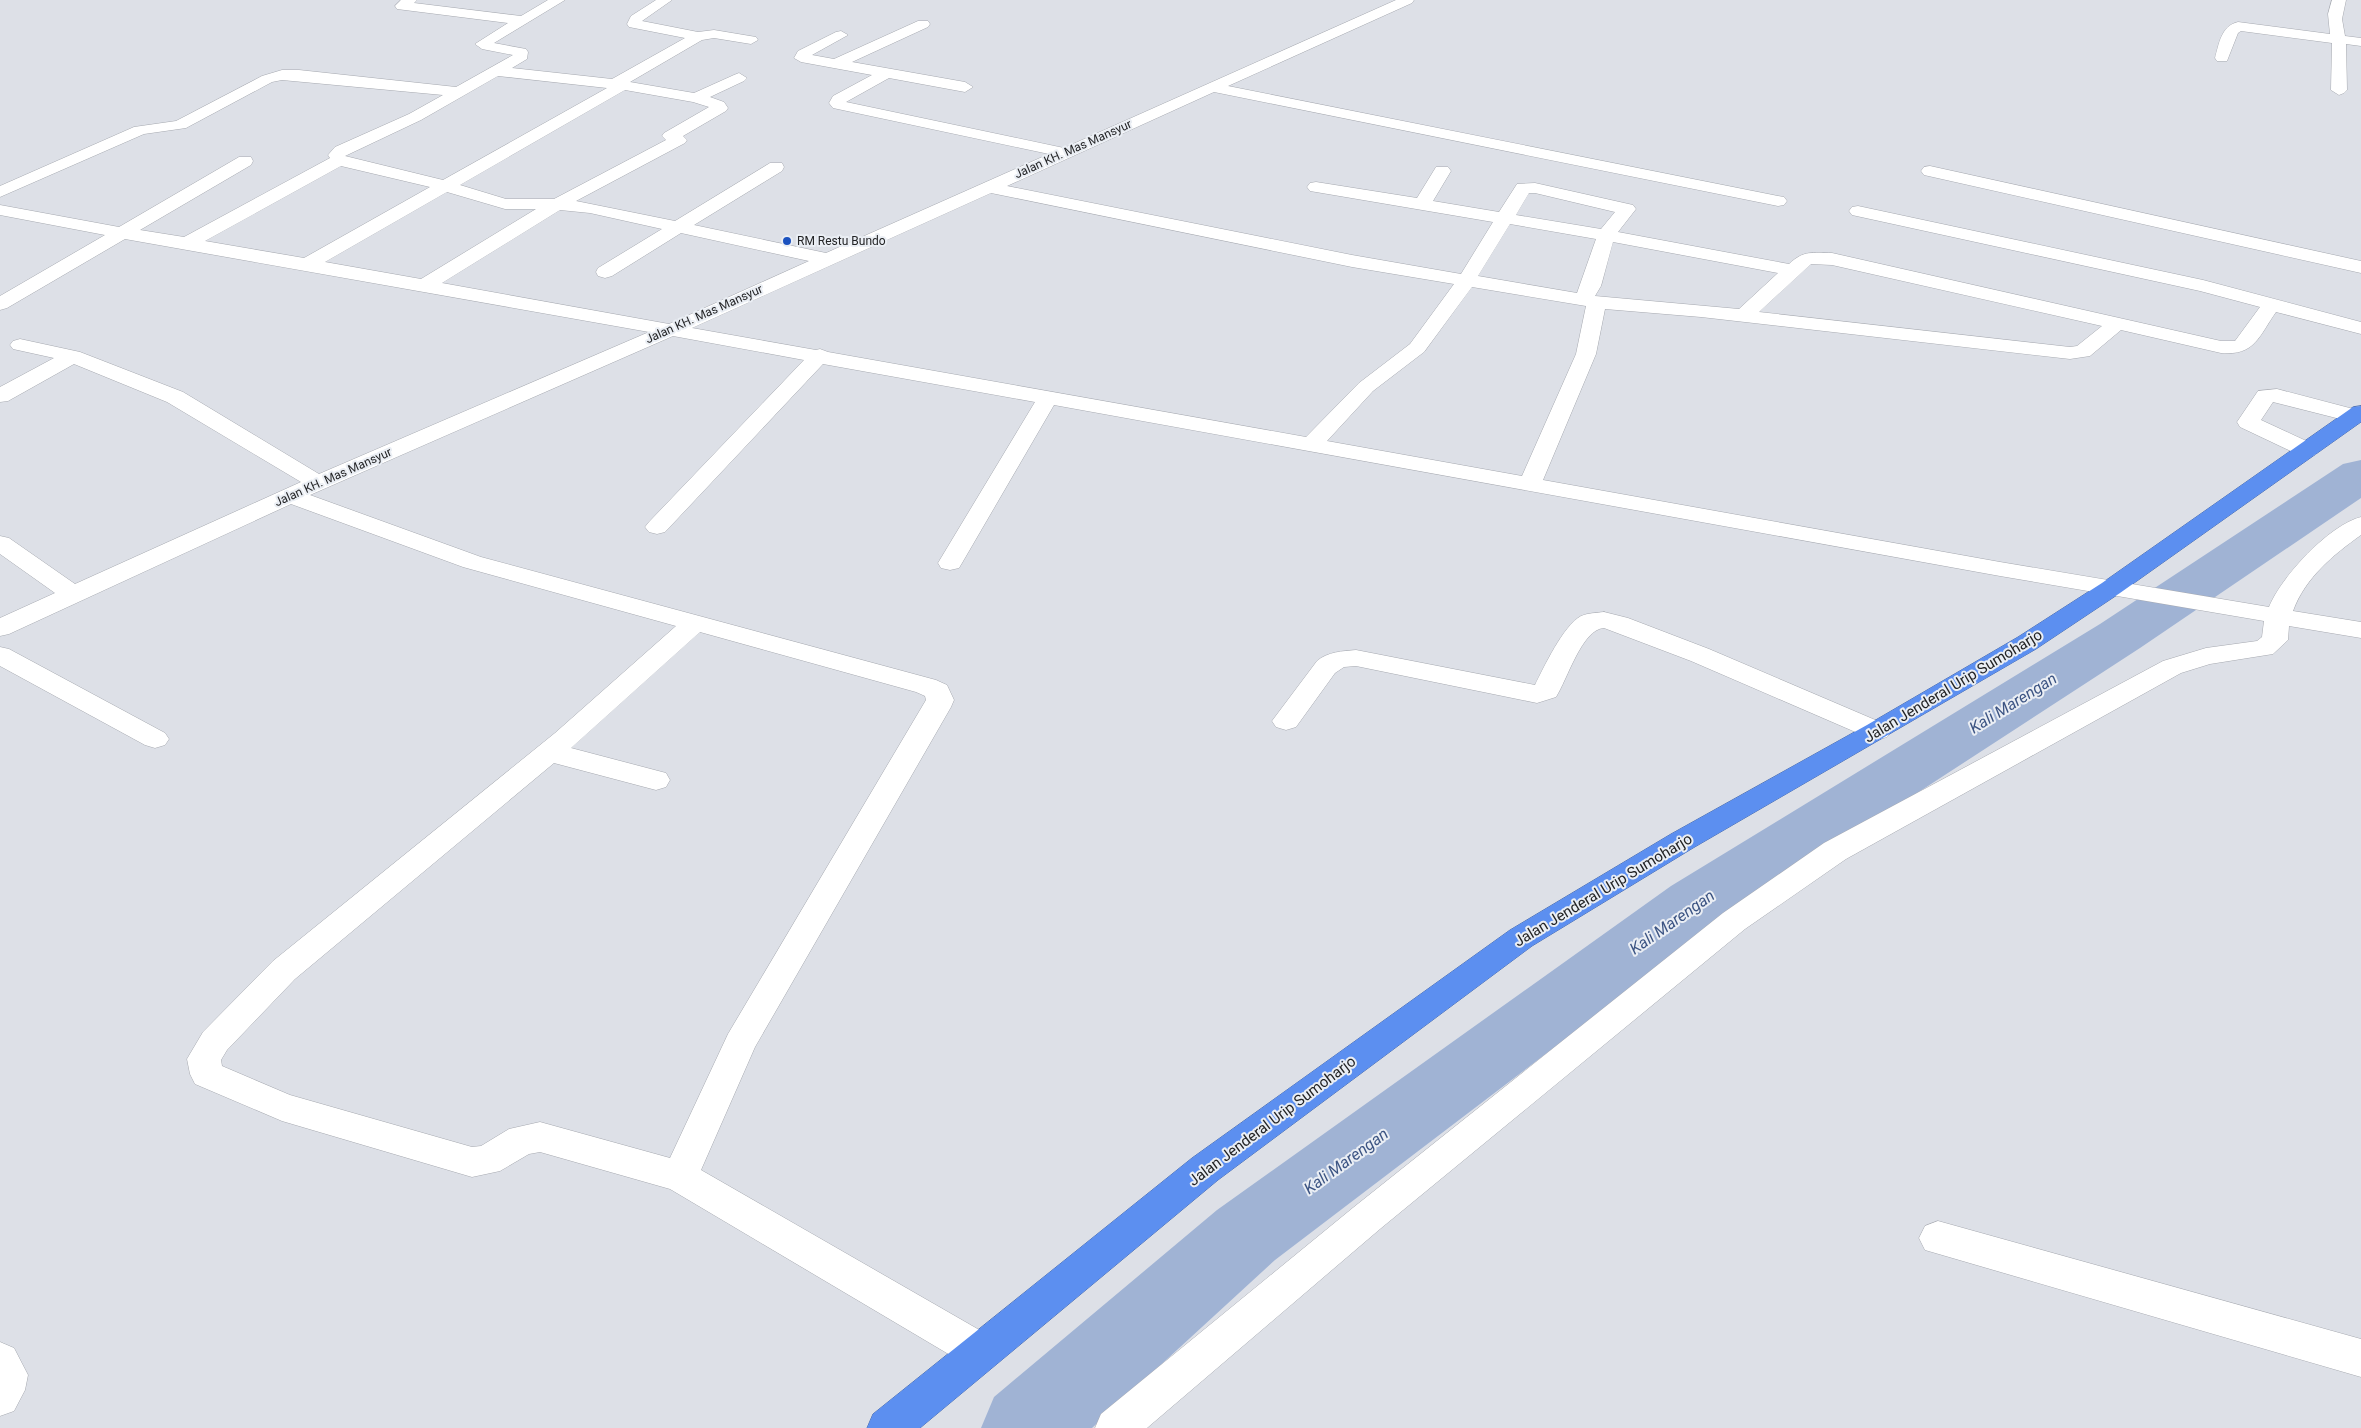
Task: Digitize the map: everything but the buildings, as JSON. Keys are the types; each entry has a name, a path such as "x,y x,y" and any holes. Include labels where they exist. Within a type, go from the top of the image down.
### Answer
{"highway":[{"name":"Jalan Jenderal Urip Sumoharjo","path":"888,1428 1205,1169 1521,938 1682,841 1877,731 2027,643 2111,588 2358,414"}],"street":[{"path":"410,0 402,6 521,20"},
{"path":"339,160 336,156 341,151 415,117 496,71 523,53 483,45 483,42 558,0"},
{"path":"665,0 636,19 634,23 640,26 698,36 711,34 751,40"},
{"name":"Jalan KH. Mas Mansyur","path":"0,628 318,482 673,329 1407,0"},
{"path":"2339,0 2334,15 2336,32 2339,38 2339,90"},
{"path":"836,64 923,24"},
{"path":"2222,58 2230,31 2238,26 2361,42"},
{"path":"842,35 801,57 966,87"},
{"path":"308,264 619,84 698,36"},
{"path":"425,285 557,204 679,140 670,136 720,108 718,105 696,98 619,84 496,71"},
{"path":"887,73 839,99 837,104 1065,153"},
{"path":"0,192 140,130 180,125 262,81 277,76 299,75 460,92"},
{"path":"696,98 739,78"},
{"path":"1211,87 1778,201"},
{"path":"186,242 339,160 444,186 506,204 557,204 590,208 681,226 826,259"},
{"path":"0,304 245,161"},
{"path":"605,272 776,167"},
{"path":"1421,206 1442,171"},
{"path":"1930,171 2361,267"},
{"path":"989,187 1343,259 1590,301 1743,316 2070,353 2084,352 2116,324"},
{"path":"1316,187 1421,206 1606,235 1792,270"},
{"path":"1311,444 1366,387 1417,348 1466,281 1523,188 1535,188 1624,207 1626,210 1606,235 1591,286 1586,354 1530,484"},
{"path":"0,210 820,355 1048,398 2111,588 2361,630"},
{"path":"1858,211 2203,286 2361,328"},
{"path":"1743,316 1806,258 1822,257 2221,347 2234,348 2242,345 2272,304"},
{"path":"20,345 73,356 175,398 198,409 318,482"},
{"path":"657,527 820,355"},
{"path":"0,396 73,356"},
{"path":"2306,450 2257,429 2248,422 2266,396 2277,395 2358,414"},
{"path":"950,564 1048,398"},
{"path":"290,496 472,562 696,622 926,686 937,691 940,700 740,1043 680,1176"},
{"path":"2266,615 2293,583 2337,540 2361,524"},
{"path":"0,542 73,594"},
{"path":"1116,1428 1367,1218 1734,921 1835,851 2172,667 2206,656 2264,648 2275,640 2266,615"},
{"path":"1286,721 1326,667 1331,662 1342,659 1356,658 1537,694 1546,691 1565,652 1584,626 1592,621 1604,620 1620,623 1700,655 1877,731"},
{"path":"696,622 549,752 284,970 216,1041 204,1059 207,1074 282,1107 472,1162 487,1160 522,1140 540,1137 680,1176 981,1352"},
{"path":"0,655 155,740"},
{"path":"549,752 656,780"},
{"path":"1938,1238 2361,1358"},
{"path":"0,1361 8,1375 5,1390 0,1397"}],"waterway":[{"name":"Kali Marengan","path":"1026,1428 1246,1235 1695,904 2120,636 2361,475"}],"place":[{"name":"RM Restu Bundo","path":"787,241"}]}
